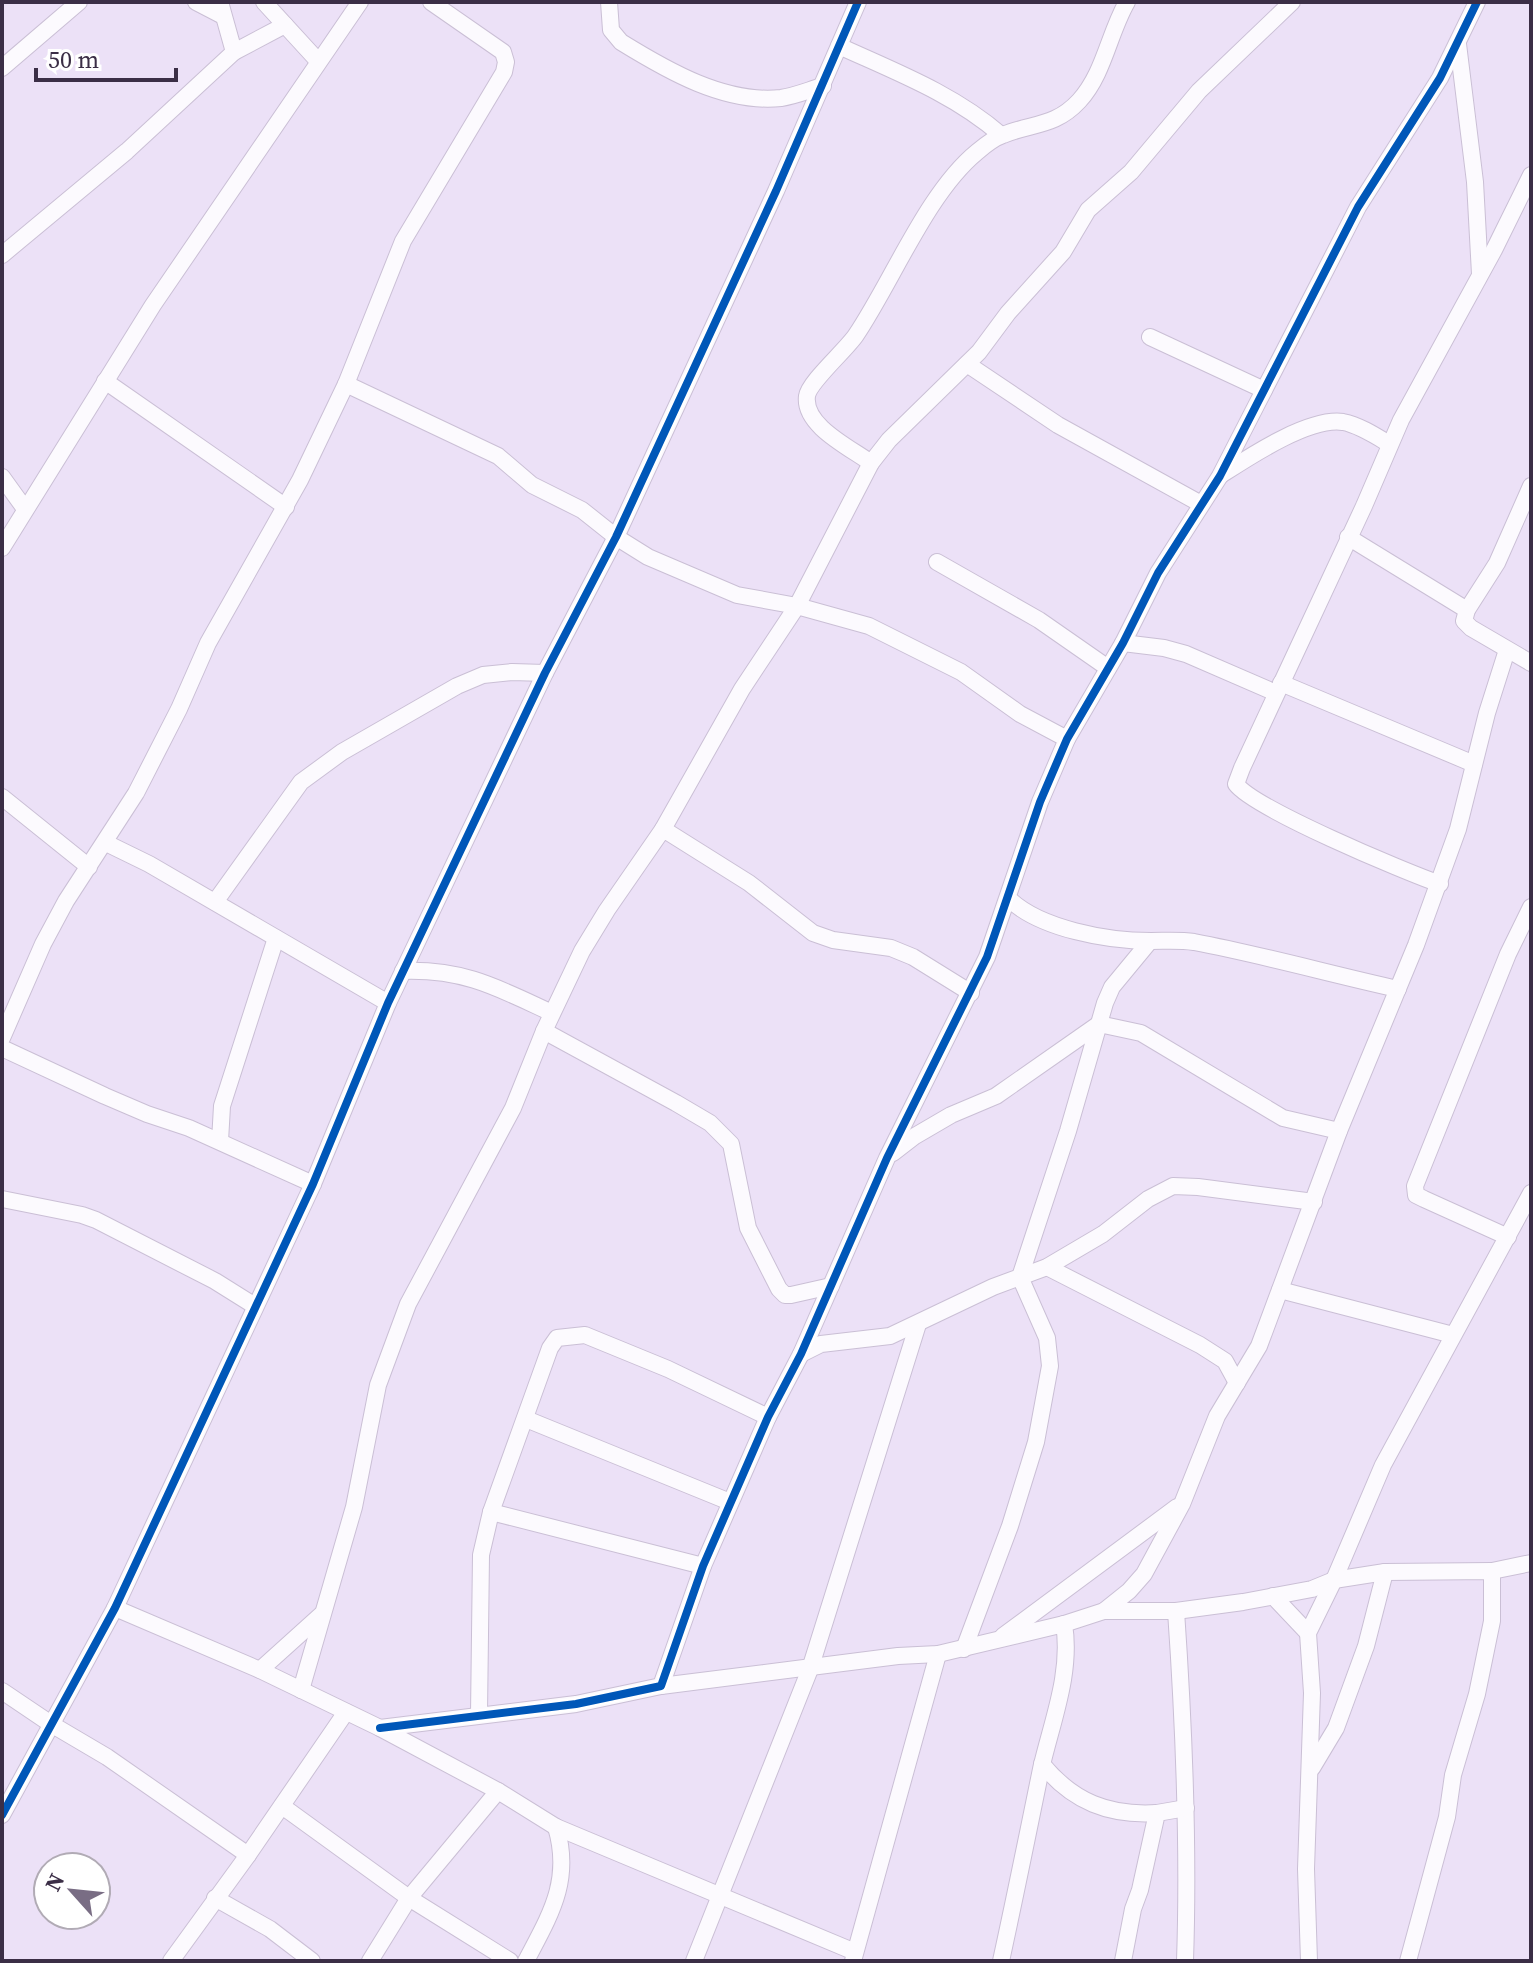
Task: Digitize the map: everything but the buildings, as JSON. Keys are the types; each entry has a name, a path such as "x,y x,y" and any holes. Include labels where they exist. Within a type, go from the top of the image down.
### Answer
{"street":[{"path":"2,68 79,2"},
{"path":"196,2 222,9 234,52"},
{"path":"264,2 318,61"},
{"path":"2,548 203,229 360,2"},
{"path":"3,1031 66,901 136,793 179,709 208,643 286,507 346,384 403,241 499,84 506,62 503,52 431,2"},
{"path":"609,2 611,30 621,42 703,85 743,98 765,99 785,98 823,86"},
{"path":"2,1815 115,1608 313,1184 388,1003 545,673 616,537 823,86 858,2"},
{"path":"871,463 819,428 809,412 807,396 814,382 855,336 950,180 976,153 1001,135 1057,118 1079,102 1090,86 1127,2"},
{"path":"301,1690 354,1507 378,1385 402,1319 513,1108 552,1013 592,933 663,829 750,677 797,606 871,463 889,440 967,364 1063,252 1088,210 1131,172 1199,91 1292,2"},
{"path":"661,1686 703,1566 768,1417 801,1354 887,1158 987,957 1040,802 1067,739 1123,643 1158,573 1220,476 1358,207 1440,78 1477,2"},
{"path":"2,255 127,151 234,52 285,25"},
{"path":"1458,44 1475,182 1481,276"},
{"path":"839,46 946,96 977,114 1001,135"},
{"path":"1440,884 1381,861 1242,793 1236,784 1389,444 1481,276 1531,175"},
{"path":"1150,337 1264,390"},
{"path":"967,364 1058,425 1201,504"},
{"path":"105,381 286,507"},
{"path":"346,384 498,456 532,485 582,510 648,557 737,595 797,606 869,626 936,658 1043,728 1067,739"},
{"path":"1220,476 1295,432 1319,425 1342,422 1389,444"},
{"path":"2,477 25,509"},
{"path":"1531,486 1497,563 1467,610 1464,621 1531,663"},
{"path":"1348,537 1467,610"},
{"path":"937,562 1039,620 1108,668"},
{"path":"1123,643 1186,654 1474,764"},
{"path":"1104,1611 1144,1574 1182,1504 1217,1416 1259,1346 1339,1131 1440,884 1507,650"},
{"path":"215,902 301,782 342,752 457,686 483,675 545,673"},
{"path":"2,797 89,867"},
{"path":"663,829 749,883 813,933 833,940 891,948 913,957 971,993"},
{"path":"106,843 149,864 388,1003"},
{"path":"1008,898 1037,919 1094,935 1191,942 1398,989"},
{"path":"1508,1237 1416,1195 1415,1186 1508,954 1531,907"},
{"path":"220,1141 222,1106 276,938"},
{"path":"964,1649 1010,1526 1032,1456 1050,1366 1047,1338 1020,1277 1112,987 1150,941"},
{"path":"403,971 455,973 489,983 552,1013"},
{"path":"887,1158 939,1122 996,1096 1099,1024 1141,1033 1283,1118 1339,1131"},
{"path":"544,1031 676,1103 723,1133 731,1144 748,1228 779,1289 785,1295 791,1295 831,1286"},
{"path":"2,1048 105,1096 220,1141 313,1184"},
{"path":"801,1354 821,1344 890,1336 993,1287 1047,1267 1103,1234 1148,1199 1173,1186 1314,1202"},
{"path":"1309,1961 1306,1869 1312,1665 1308,1633 1377,1477 1531,1193"},
{"path":"2,1199 63,1210 96,1220 215,1281 255,1306"},
{"path":"1047,1267 1200,1345 1225,1361 1237,1383"},
{"path":"1280,1290 1453,1335"},
{"path":"694,1961 810,1669 918,1324"},
{"path":"479,1714 481,1555 491,1512 550,1348 557,1338 585,1335 668,1369 768,1417"},
{"path":"526,1419 730,1502"},
{"path":"993,1643 1182,1504"},
{"path":"491,1512 703,1566"},
{"path":"380,1728 606,1700 661,1686 898,1656 938,1654 993,1643 1104,1611 1176,1611 1312,1589 1334,1580 1385,1572 1492,1571 1531,1563"},
{"path":"1408,1961 1447,1817 1453,1775 1480,1680 1492,1621 1492,1571"},
{"path":"1310,1770 1336,1728 1366,1646 1385,1572"},
{"path":"1273,1596 1308,1633"},
{"path":"115,1608 260,1670 380,1728 498,1791 556,1827 854,1957 938,1654"},
{"path":"1176,1611 1186,1808 1185,1961"},
{"path":"260,1670 321,1615"},
{"path":"1001,1961 1042,1764 1063,1680 1067,1643 1064,1624"},
{"path":"2,1691 107,1757 248,1855"},
{"path":"171,1961 346,1712"},
{"path":"1042,1764 1067,1789 1107,1811 1157,1813 1186,1808"},
{"path":"370,1961 409,1898 498,1791"},
{"path":"282,1806 409,1898 510,1961"},
{"path":"1123,1961 1157,1813"},
{"path":"526,1961 561,1887 561,1844 556,1827"},
{"path":"215,1898 270,1929 312,1961"}],"cycle path":[{"path":"2,1815 115,1608 313,1184 388,1003 545,673 616,537 776,191 858,2"},
{"path":"380,1728 576,1704 661,1686 703,1566 768,1417 801,1354 887,1158 987,957 1040,802 1067,739 1123,643 1158,573 1220,476 1358,207 1440,78 1477,2"}]}
